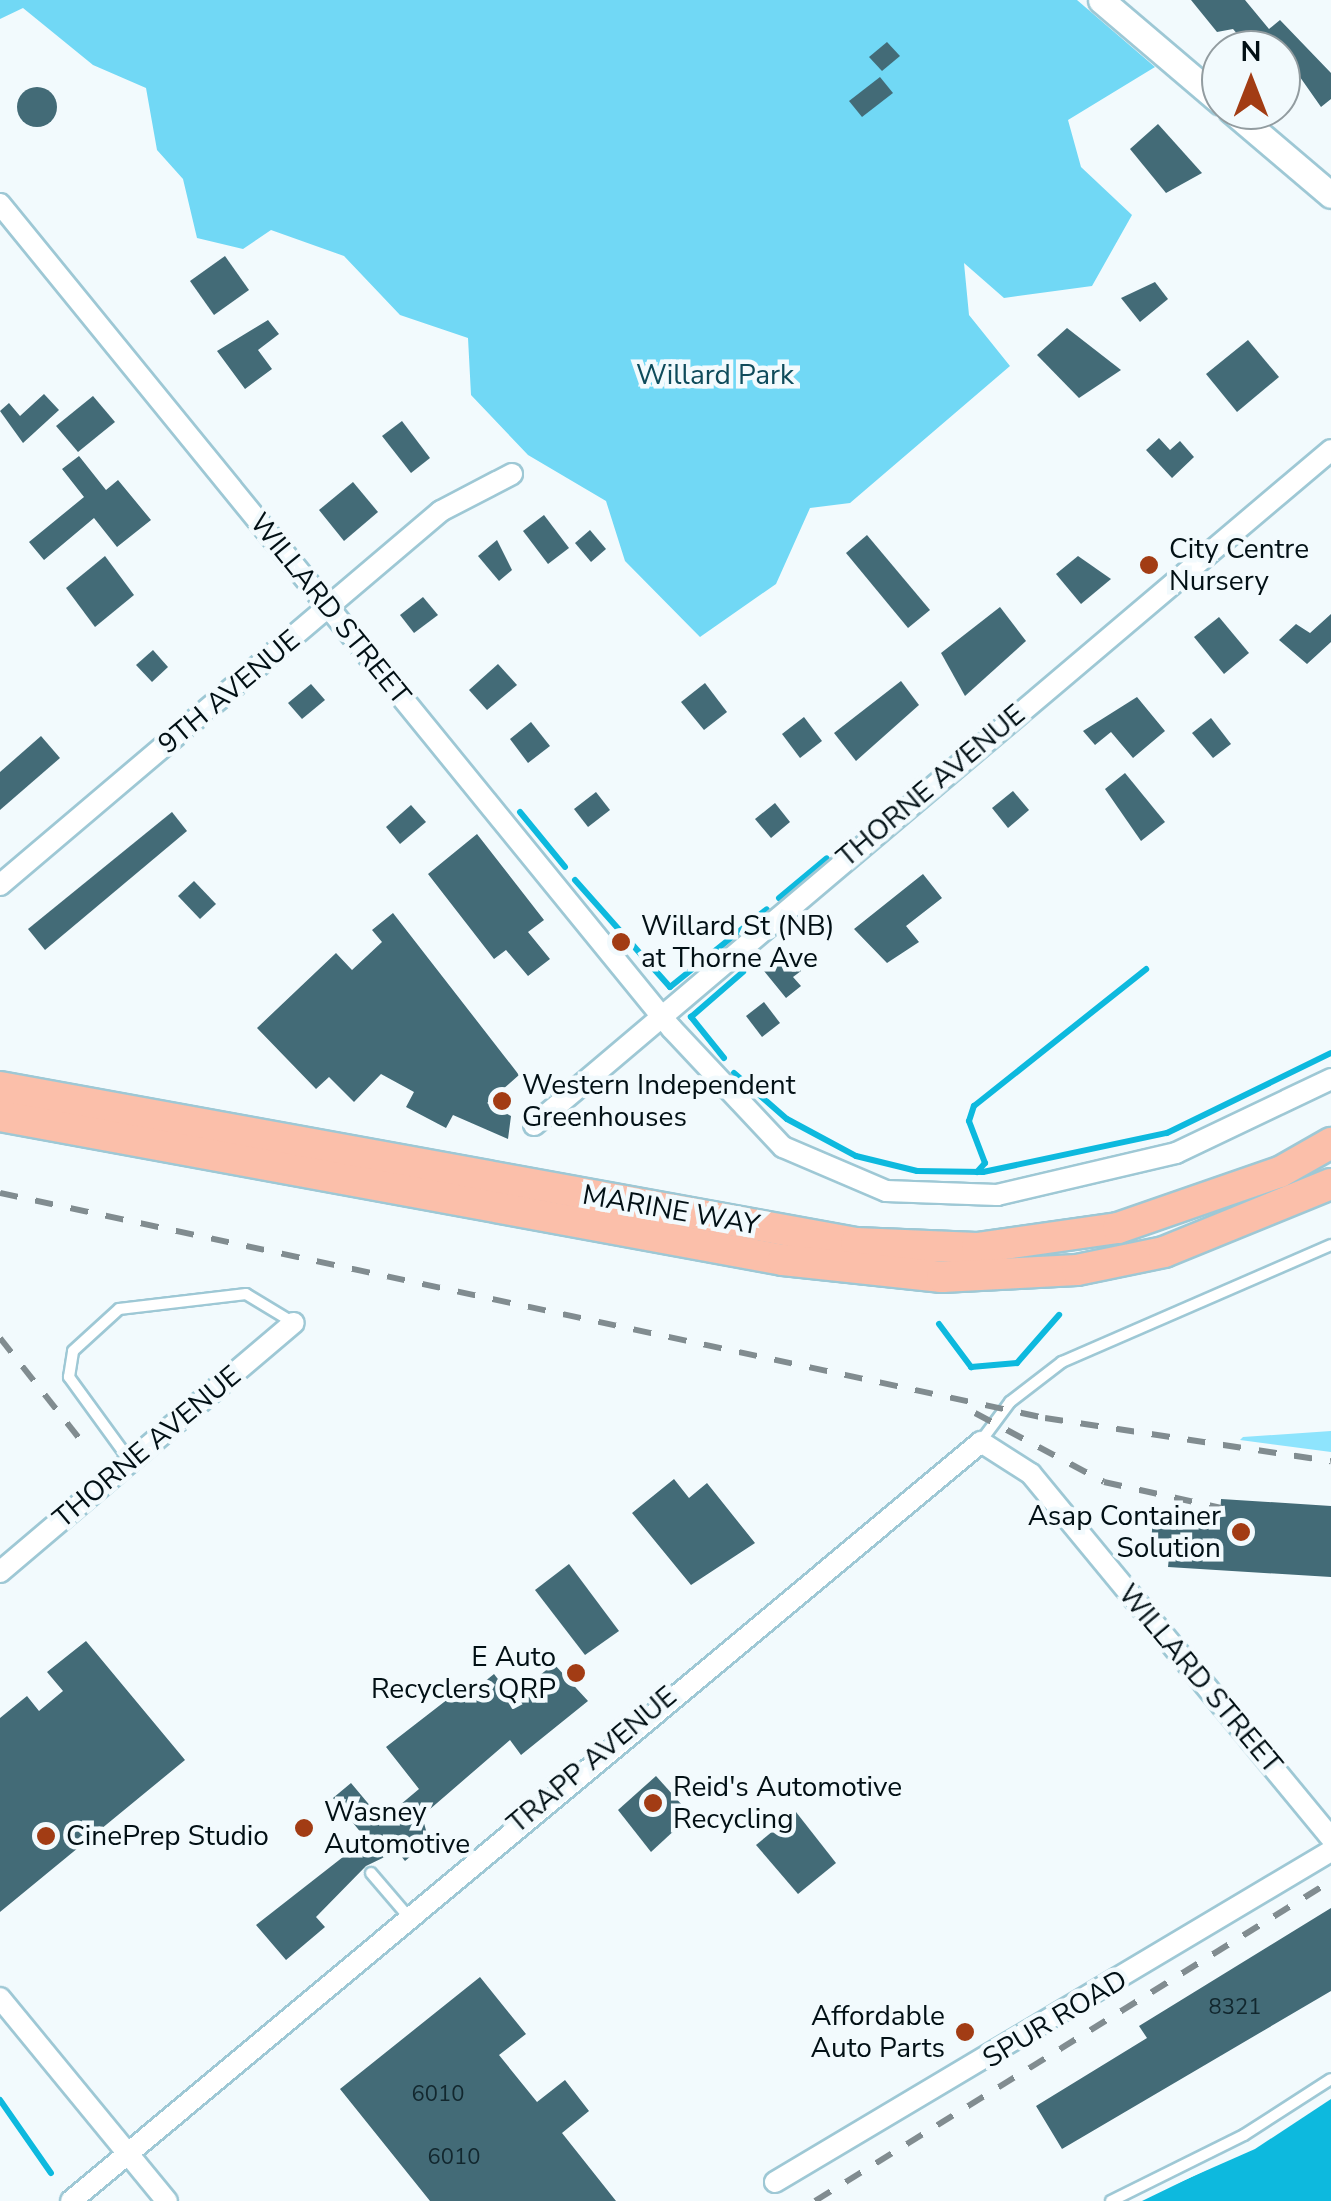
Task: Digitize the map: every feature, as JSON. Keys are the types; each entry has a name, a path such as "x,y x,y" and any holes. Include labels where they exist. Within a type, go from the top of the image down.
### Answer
{"main road":[{"name":"MARINE WAY","path":"0,1087 908,1246 977,1248 1118,1228 1280,1172 1331,1143"},
{"name":"MARINE WAY","path":"0,1116 784,1260 942,1277 1076,1270 1164,1252 1331,1184"}],"street":[{"path":"1101,0 1201,85"},
{"path":"1255,130 1331,195"},
{"name":"WILLARD STREET","path":"0,204 660,1014"},
{"name":"THORNE AVENUE","path":"534,1124 1331,450"},
{"name":"9TH AVENUE","path":"0,885 441,511 512,474"},
{"path":"660,1014 783,1147 849,1181 920,1196 997,1196 1100,1177 1206,1142 1331,1079"},
{"name":"THORNE AVENUE","path":"0,1572 294,1322"},
{"name":"WILLARD STREET","path":"980,1442 1030,1474 1331,1838"},
{"name":"TRAPP AVENUE","path":"71,2201 406,1914 980,1442"},
{"name":"SPUR ROAD","path":"775,2182 1331,1851"},
{"path":"0,1998 167,2201"}],"lane":[{"path":"980,1442 1010,1402 1062,1362 1331,1244"},
{"path":"130,1462 69,1377 73,1351 120,1309 246,1294 294,1322"},
{"path":"371,1873 406,1914"},
{"path":"1111,2201 1331,2078"}],"shaded area":[{"path":"1331,1431 1331,1452 1240,1440 1243,1437"},
{"path":"1331,2094 1331,2201 1142,2201 1241,2153"}],"green space":[{"name":"Willard Park","path":"0,0 1077,0 1155,67 1068,120 1081,167 1132,215 1092,286 1004,298 964,263 969,315 1010,366 850,503 810,508 776,584 700,637 625,561 606,501 528,455 471,395 468,338 400,315 344,256 271,230 243,249 197,238 183,179 157,150 146,88 93,65 23,8 0,19"}],"pier":[{"path":"1331,2089 1331,2099 1255,2149 1137,2201"}],"building":[{"path":"1191,0 1245,0 1269,29 1280,20 1290,30 1233,29 1215,30"},
{"path":"887,42 900,56 882,71 869,57"},
{"path":"1301,42 1331,73 1331,99 1321,107 1301,78"},
{"path":"880,77 893,93 862,117 849,101"},
{"path":"37,87 51,93 57,107 51,121 37,127 23,121 17,107 23,93"},
{"path":"1158,124 1202,173 1166,193 1130,149"},
{"path":"225,256 249,290 214,315 190,281"},
{"path":"1155,282 1168,299 1140,322 1121,298"},
{"path":"268,320 279,334 258,350 272,369 245,389 217,351"},
{"path":"1067,328 1121,370 1079,398 1037,355"},
{"path":"1248,340 1279,377 1237,412 1206,374"},
{"path":"44,394 59,410 23,443 0,411 9,403 20,416"},
{"path":"93,396 115,422 78,452 56,426"},
{"path":"402,421 430,458 411,473 382,436"},
{"path":"1159,438 1170,450 1180,441 1194,457 1172,478 1146,450"},
{"path":"79,456 106,490 118,480 151,520 117,547 94,518 44,560 29,542 84,497 62,469"},
{"path":"353,482 378,512 344,541 319,510"},
{"path":"544,515 569,548 548,564 523,531"},
{"path":"590,530 606,549 591,562 575,543"},
{"path":"867,535 930,610 908,628 846,553"},
{"path":"497,540 512,570 499,581 478,556"},
{"path":"105,556 134,595 95,627 66,588"},
{"path":"1078,556 1111,579 1081,604 1056,574"},
{"path":"423,597 438,615 414,633 400,615"},
{"path":"1000,607 1026,641 965,696 941,653"},
{"path":"1331,614 1331,642 1307,664 1279,640 1296,624 1310,633"},
{"path":"1219,617 1249,653 1224,674 1194,637"},
{"path":"153,650 168,667 152,682 136,665"},
{"path":"498,664 517,685 487,710 469,690"},
{"path":"901,681 919,705 856,761 834,733"},
{"path":"705,683 727,712 704,730 681,702"},
{"path":"311,684 325,700 302,719 288,703"},
{"path":"1137,697 1165,731 1133,758 1111,732 1095,745 1083,731"},
{"path":"804,717 822,741 800,758 782,734"},
{"path":"1211,718 1231,744 1213,758 1192,733"},
{"path":"531,722 550,746 528,763 510,739"},
{"path":"41,736 60,758 0,810 0,772"},
{"path":"1125,773 1165,822 1141,841 1105,789"},
{"path":"1013,791 1029,810 1008,828 992,808"},
{"path":"596,792 610,810 588,827 574,809"},
{"path":"775,803 790,822 771,838 755,819"},
{"path":"411,805 426,822 400,844 386,827"},
{"path":"172,812 187,831 45,950 28,929"},
{"path":"477,834 544,920 528,932 550,959 528,976 506,950 494,959 428,874"},
{"path":"923,874 942,898 906,926 919,942 887,963 854,929"},
{"path":"194,881 216,904 200,919 178,896"},
{"path":"393,913 519,1075 487,1103 511,1116 508,1139 453,1115 446,1128 406,1107 414,1092 381,1074 354,1102 329,1077 316,1089 257,1028 336,953 352,970 382,942 372,930"},
{"path":"785,951 801,971 793,977 801,986 786,998 764,971"},
{"path":"764,1002 780,1023 762,1037 746,1016"},
{"path":"674,1479 689,1498 707,1483 755,1543 691,1585 632,1513"},
{"name":"Asap Container Solution","path":"1221,1499 1331,1506 1331,1577 1168,1567 1170,1547 1151,1546 1153,1514 1220,1519"},
{"path":"569,1564 619,1631 585,1655 535,1590"},
{"name":"CinePrep Studio","path":"86,1641 185,1760 0,1912 0,1718 27,1696 39,1711 63,1691 47,1672"},
{"path":"554,1664 588,1701 521,1755 510,1740 422,1816 429,1841 405,1861 397,1851 366,1866 316,1917 325,1927 286,1960 256,1925 366,1839 333,1798 351,1783 382,1820 419,1789 386,1747 457,1692 463,1699 494,1674 512,1697"},
{"path":"656,1776 691,1815 651,1852 618,1810"},
{"path":"796,1812 836,1863 798,1894 756,1845"},
{"path":"1331,1908 1331,1991 1062,2149 1036,2106 1147,2038 1139,2026"},
{"path":"480,1977 526,2034 499,2055 537,2102 565,2080 589,2111 562,2133 616,2201 430,2201 340,2089"}],"waterway":[{"path":"520,812 565,867"},
{"path":"779,898 827,858"},
{"path":"575,880 670,987 767,909"},
{"path":"977,1172 985,1163 969,1121 974,1106 1146,969"},
{"path":"724,1058 691,1017 743,972"},
{"path":"734,1073 787,1119 856,1156 917,1171 983,1172 1167,1133 1331,1053"},
{"path":"939,1324 971,1367 1017,1363 1059,1315"},
{"path":"0,2100 51,2173"}],"railway":[{"path":"0,1193 1045,1418 1331,1461"},
{"path":"0,1338 86,1447"},
{"path":"975,1413 1104,1482 1221,1508"},
{"path":"815,2201 1331,1881"}],"place":[{"name":"City Centre Nursery","path":"1149,565"},
{"name":"Willard St (NB) at Thorne Ave","path":"621,942"},
{"name":"Western Independent Greenhouses","path":"502,1101"},
{"name":"Asap Container Solution","path":"1241,1532"},
{"name":"E Auto Recyclers QRP","path":"576,1673"},
{"name":"Reid's Automotive Recycling","path":"653,1803"},
{"name":"Wasney Automotive","path":"304,1828"},
{"name":"CinePrep Studio","path":"46,1836"},
{"name":"Affordable Auto Parts","path":"965,2032"}]}
